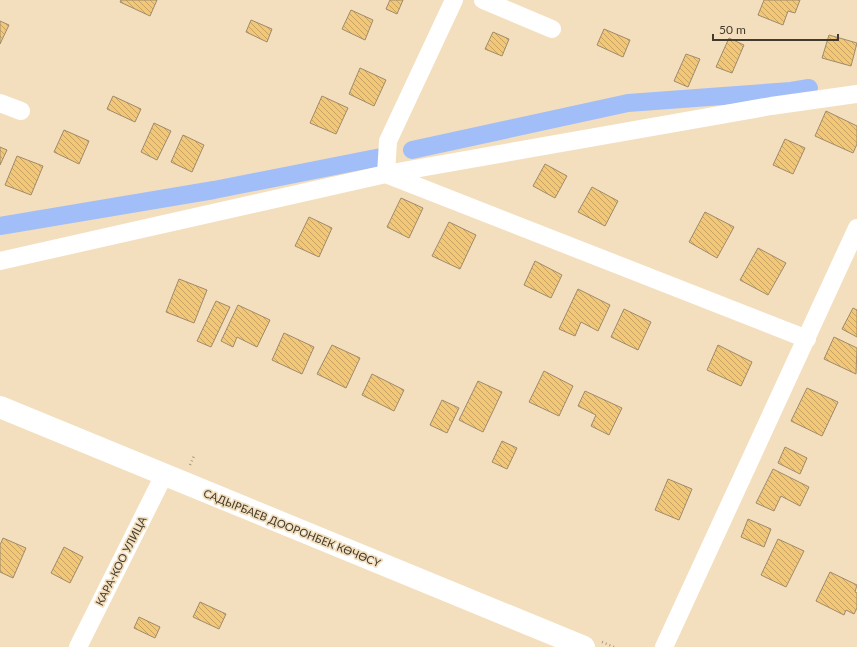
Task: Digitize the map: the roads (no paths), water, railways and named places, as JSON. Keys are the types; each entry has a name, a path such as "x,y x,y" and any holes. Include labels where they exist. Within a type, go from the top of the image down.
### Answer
{"main road":[{"name":"САДЫРБАЕВ ДООРОНБЕК КӨЧӨСҮ","path":"0,407 584,647"}],"street":[{"path":"483,0 552,29"},
{"path":"386,174 388,141 450,1"},
{"path":"0,261 386,174 771,106 857,94"},
{"path":"0,103 21,112"},
{"path":"386,174 807,339"},
{"path":"664,647 857,228"},
{"name":"КАРА-КОО УЛИЦА","path":"78,647 164,475"}],"waterway":[{"path":"412,150 628,103 791,91 809,88"},
{"path":"0,226 214,190 381,157"}]}
